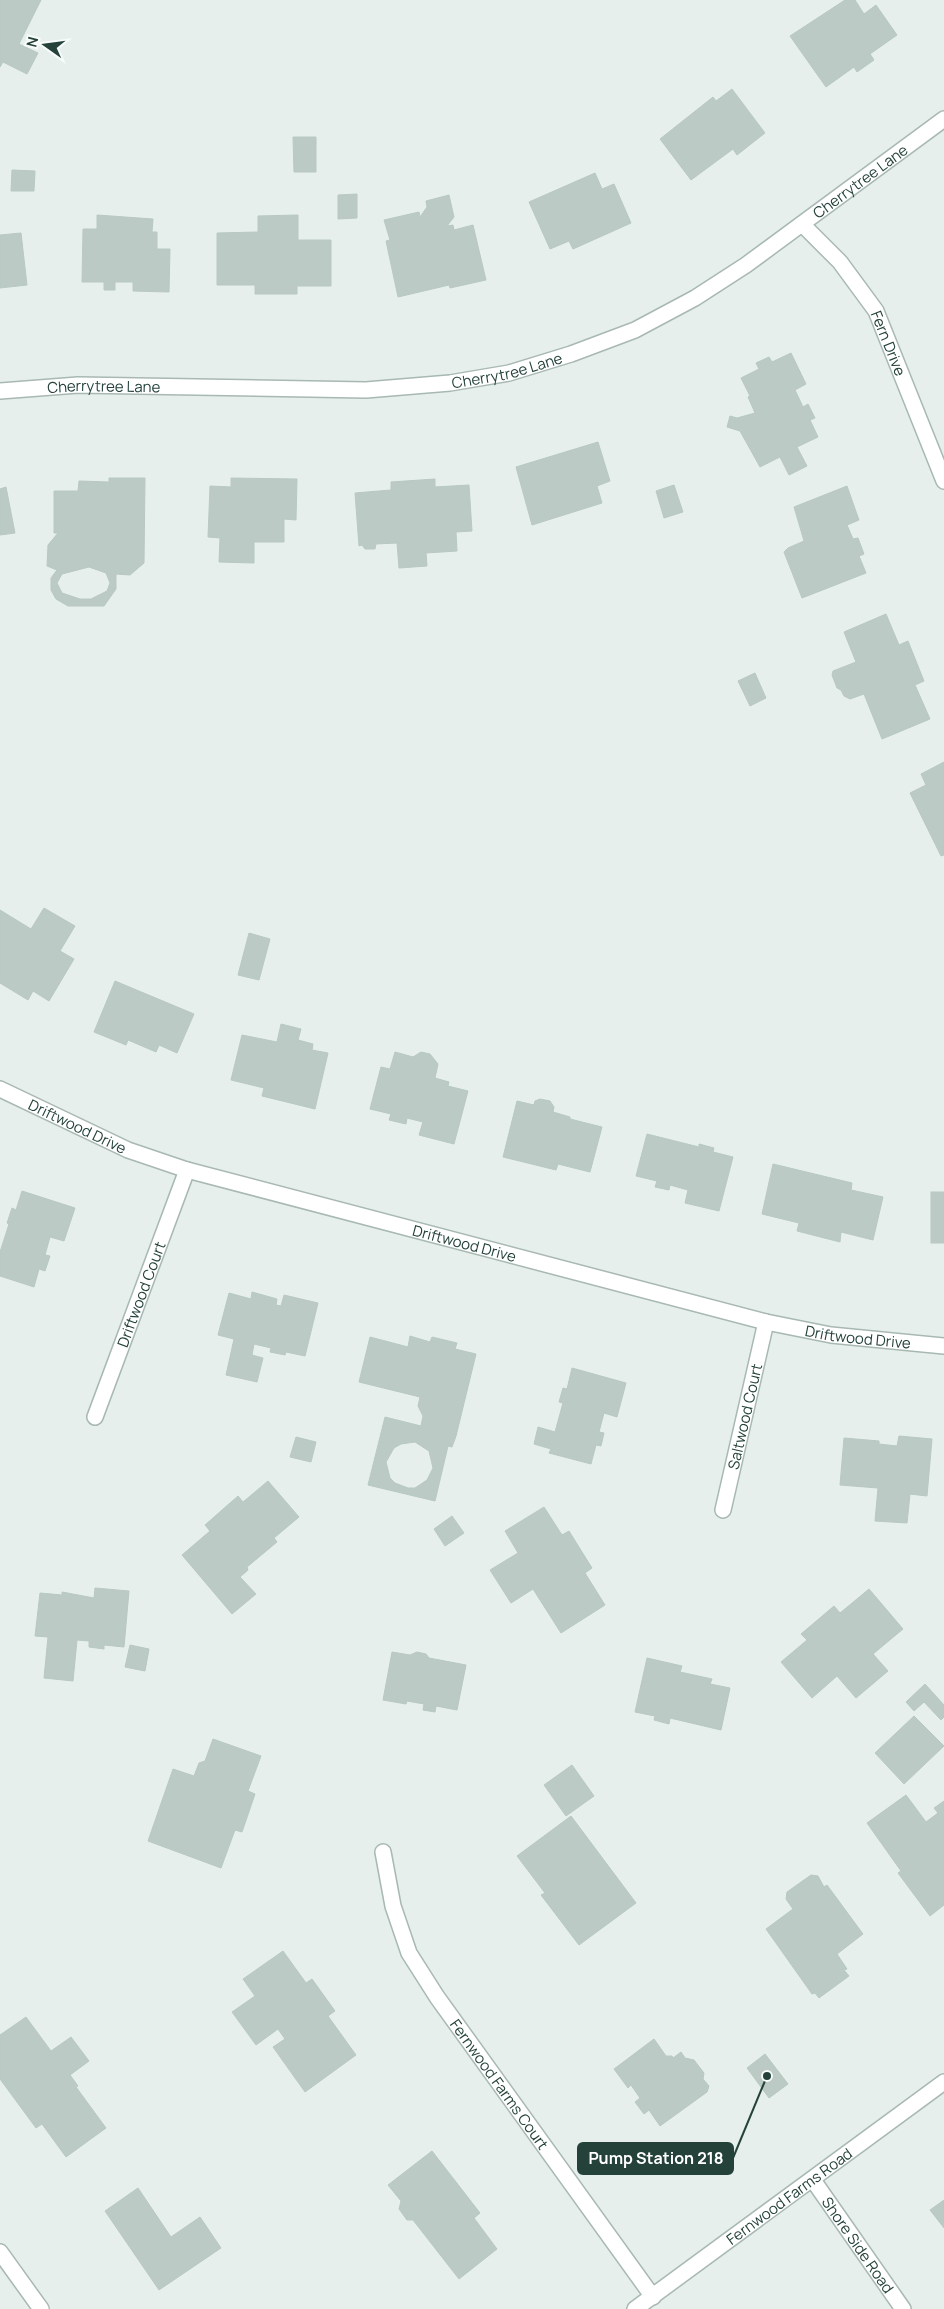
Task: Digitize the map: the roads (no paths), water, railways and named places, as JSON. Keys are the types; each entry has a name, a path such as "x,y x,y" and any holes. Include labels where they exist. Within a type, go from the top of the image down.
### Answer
{"street":[{"name":"Cherrytree Lane","path":"0,391 78,385 366,390 450,383 509,373 571,354 635,330 695,298 746,265 944,119"},
{"name":"Fern Drive","path":"802,224 840,262 876,311 944,481"},
{"name":"Driftwood Drive","path":"0,1089 128,1150 187,1170 766,1322 831,1334 944,1346"},
{"name":"Driftwood Court","path":"95,1417 187,1170"},
{"name":"Saltwood Court","path":"723,1510 766,1322"},
{"name":"Fernwood Farms Court","path":"383,1852 393,1906 409,1953 437,1997 653,2297"},
{"name":"Fernwood Farms Road","path":"636,2309 944,2082"},
{"name":"Shore Side Road","path":"813,2180 903,2309"},
{"path":"0,2252 41,2309"}],"place":[{"name":"Pump Station 218","path":"767,2076"}]}
